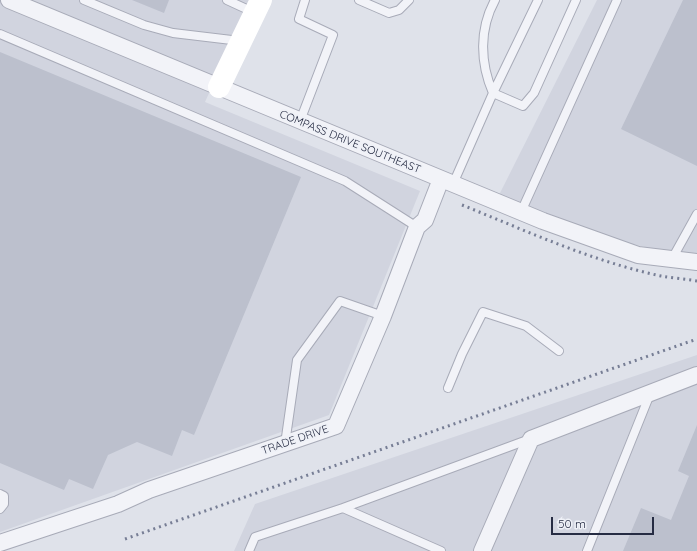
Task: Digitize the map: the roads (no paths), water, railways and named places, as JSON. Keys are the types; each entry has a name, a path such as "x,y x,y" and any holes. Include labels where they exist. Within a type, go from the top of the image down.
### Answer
{"street":[{"name":"COMPASS DRIVE SOUTHEAST","path":"9,0 521,212 638,255 697,262"},
{"path":"219,87 258,7"},
{"name":"TRADE DRIVE","path":"0,543 118,504 149,490 336,426 383,316 417,227 425,220 447,182"},
{"path":"482,551 531,439 697,375"}],"lane":[{"path":"84,0 144,25 173,33 241,41"},
{"path":"227,0 258,7"},
{"path":"300,121 333,35 299,19 305,0"},
{"path":"359,0 389,12 399,10 409,0"},
{"path":"495,0 489,10 482,48 486,77 493,93 523,106 534,93 576,0"},
{"path":"447,182 493,93 538,0"},
{"path":"521,212 617,0"},
{"path":"0,34 345,181 417,227"},
{"path":"672,259 697,214"},
{"path":"285,444 297,360 340,301 383,316"},
{"path":"448,388 462,354 483,312 526,326 559,351"},
{"path":"587,551 651,393"},
{"path":"249,551 256,537 343,508 531,439"},
{"path":"0,494 4,496 4,504 0,509"},
{"path":"343,508 441,551"}],"railway":[{"path":"462,205 584,254 635,270 661,276 697,281"},
{"path":"125,539 697,339"}]}
